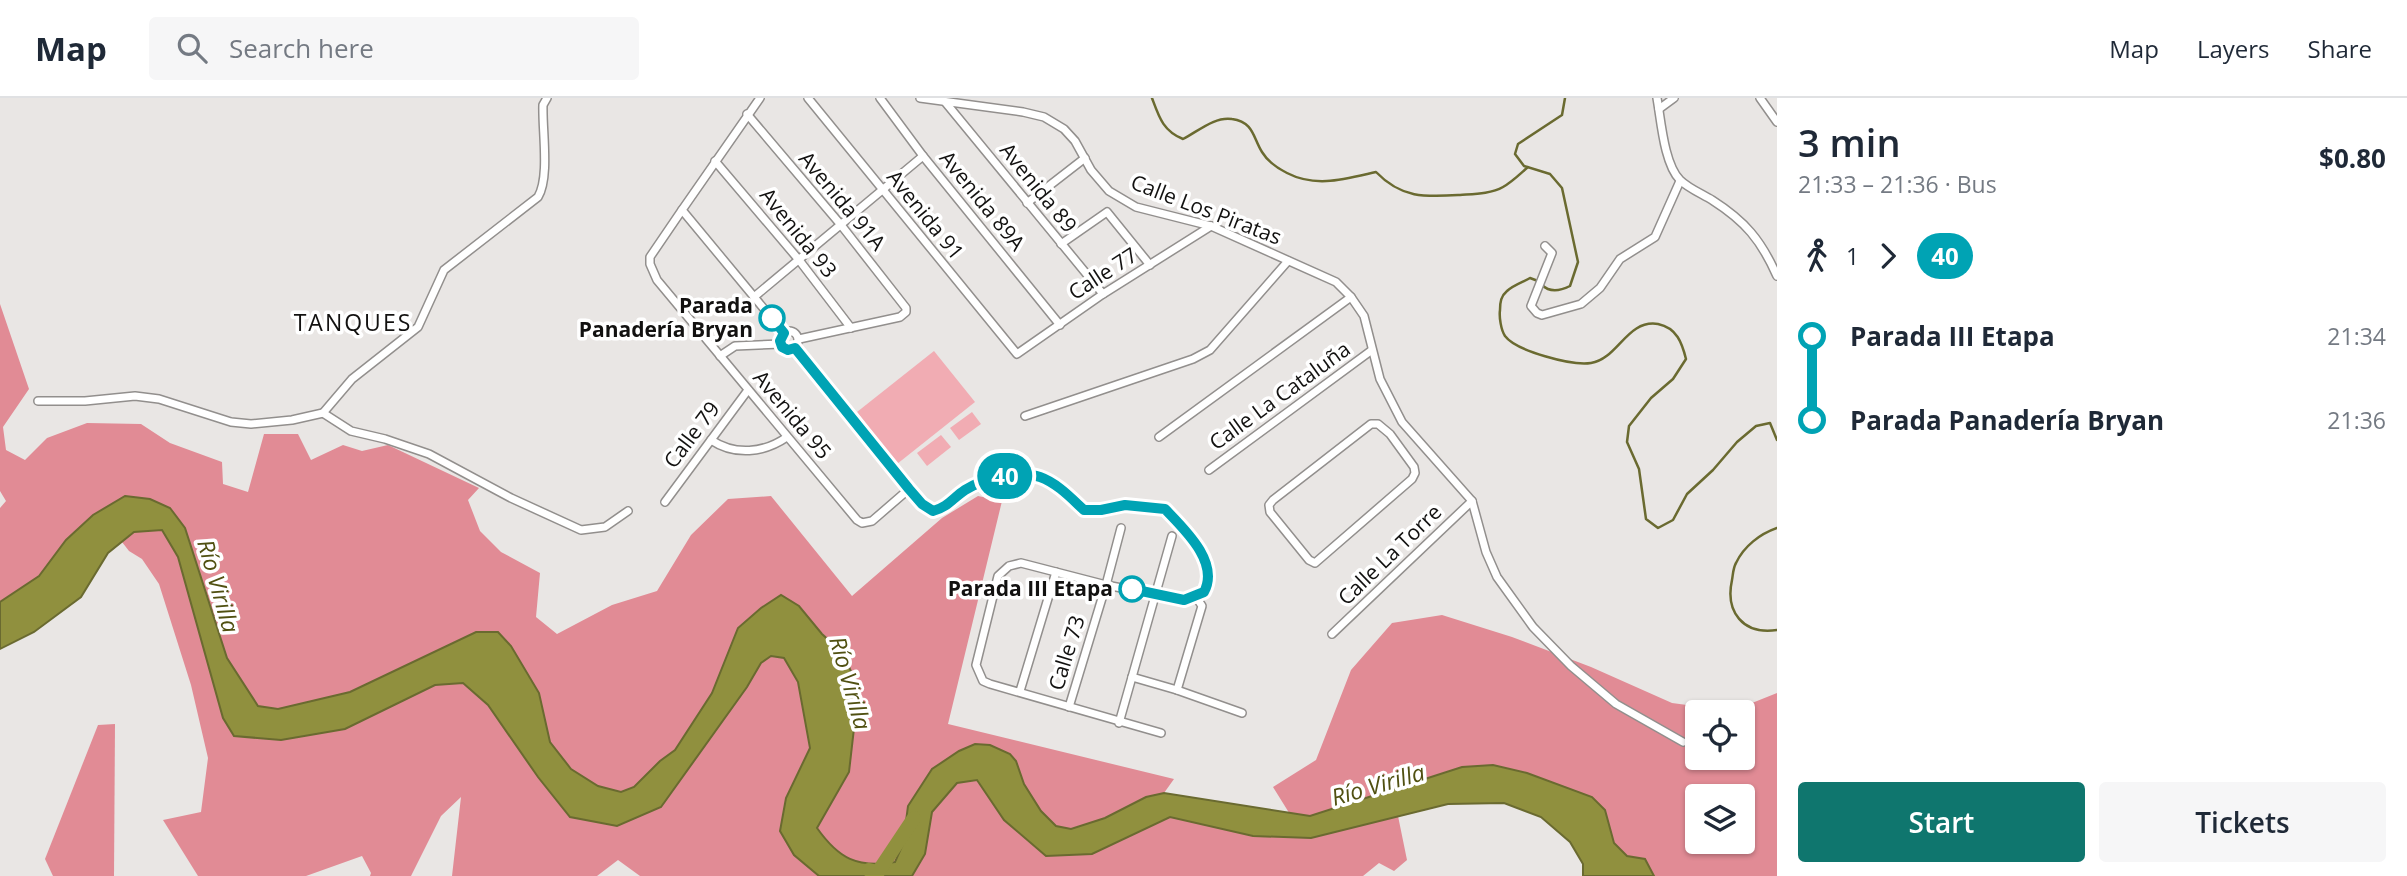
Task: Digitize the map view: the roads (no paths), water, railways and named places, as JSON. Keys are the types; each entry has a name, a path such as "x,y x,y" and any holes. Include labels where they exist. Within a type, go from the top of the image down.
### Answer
{"street":[{"path":"38,401 85,401 135,396 159,398 231,422 251,424 292,420 323,413 352,379 418,327 444,270 538,197 544,168 543,105 547,98"},
{"path":"760,98 682,210 784,333"},
{"name":"Avenida 91","path":"808,98 1017,354"},
{"name":"Avenida 89A","path":"880,98 923,156 1060,325"},
{"name":"Calle Los Piratas","path":"920,98 1044,117 1064,129 1091,170 1109,191 1136,207 1211,226 1338,281 1364,316 1380,379 1402,422 1472,500 1486,552 1497,577 1533,627 1572,667 1616,704 1683,742"},
{"path":"1657,98 1670,160 1680,181 1724,207 1745,224 1757,238 1777,276"},
{"path":"1659,109 1674,98"},
{"path":"1760,98 1777,122"},
{"name":"Avenida 89","path":"946,103 1103,294"},
{"name":"Avenida 91A","path":"747,114 904,304 906,312 900,317 851,328"},
{"path":"754,297 923,156"},
{"path":"1027,203 1085,158"},
{"name":"Avenida 93","path":"715,161 799,260 851,328"},
{"path":"1545,246 1552,253 1531,306 1542,315 1581,304 1600,288 1620,259 1655,237 1680,181"},
{"name":"Avenida 95","path":"682,210 654,249 650,264 657,280 853,516 862,523 872,521 909,489"},
{"path":"1061,244 1107,212 1150,264"},
{"name":"Calle 77","path":"1017,354 1103,294 1211,226"},
{"path":"1025,416 1193,359 1210,350 1288,261"},
{"path":"1160,437 1351,297"},
{"path":"799,339 851,328"},
{"path":"795,348 785,349 780,344 780,338 791,331 799,339"},
{"path":"795,348 799,339"},
{"path":"720,356 735,346 780,344"},
{"path":"795,348 909,489 922,504 933,511 946,507 964,491 984,481 1003,476 1039,476 1060,489 1084,510 1125,505 1165,509 1185,530 1208,569 1208,585 1204,592 1184,600 1106,585 1021,563 1009,566 998,576 976,665 983,681 1119,723 1161,733"},
{"name":"Calle La Cataluña","path":"1209,470 1372,350"},
{"name":"Calle 79","path":"664,502 748,390"},
{"path":"323,413 351,431 429,454 511,498 580,530 605,527 628,511"},
{"path":"1390,434 1402,422"},
{"path":"1371,424 1378,424 1390,434 1414,467 1412,480 1321,559 1315,563 1309,560 1270,512 1269,505 1371,424"},
{"path":"711,440 728,449 751,450 769,448 787,437"},
{"name":"Calle La Torre","path":"1332,634 1472,500"},
{"name":"Calle 73","path":"1069,707 1121,528"},
{"path":"1119,723 1172,536"},
{"path":"1020,691 1056,572"},
{"path":"1177,690 1202,606 1196,597"},
{"path":"1132,677 1242,713"}],"water":[{"path":"125,496 150,499 170,508 185,528 227,658 258,706 278,709 350,692 476,632 498,632 511,646 539,693 550,742 571,769 598,786 621,792 634,787 675,750 712,693 738,628 781,595 799,606 822,634 843,653 853,676 857,702 849,772 817,828 841,854 859,862 895,862 903,844 908,806 932,769 975,744 990,745 1010,754 1041,811 1056,826 1071,829 1105,818 1146,797 1164,793 1310,816 1462,767 1493,765 1527,773 1592,797 1605,810 1614,843 1627,856 1645,859 1654,876 1583,876 1583,864 1570,842 1541,817 1504,803 1448,804 1311,838 1253,836 1170,817 1092,854 1046,856 1004,820 977,780 957,783 932,812 925,854 912,876 819,876 794,855 780,831 786,798 810,748 798,682 784,658 771,656 761,663 747,687 661,807 617,826 570,817 538,777 488,705 463,683 435,685 345,729 281,740 234,736 223,718 178,557 162,530 134,532 108,553 81,597 34,632 0,649 0,602 39,576 66,540 93,515"}],"waterway":[{"path":"1152,98 1163,123 1183,139 1219,120 1232,119 1245,123 1267,159 1298,178 1331,181 1376,172 1405,192 1425,196 1460,195 1498,189 1510,183 1528,167"},
{"path":"1542,285 1555,290 1570,286 1578,262 1562,188 1550,174 1524,166 1515,154 1518,144 1562,115 1565,98"},
{"path":"1538,281 1530,278 1512,287 1501,299 1501,327 1505,336 1520,347 1558,360 1591,363 1608,355 1630,333 1647,324 1658,324 1670,329 1680,342 1686,359 1673,379 1651,398 1629,426 1627,442 1639,469 1646,519 1658,528 1673,520 1687,494 1756,426 1770,423 1777,440"},
{"path":"1777,528 1759,537 1743,551 1734,567 1731,592 1734,611 1746,625 1765,631 1777,630"},
{"name":"Río Virilla","path":"869,870 878,872 914,818"}],"place":[{"name":"Parada Panadería Bryan","path":"772,318"},
{"name":"Parada III Etapa","path":"1132,589"}],"district":[{"name":"TANQUES","path":"353,323"}]}
